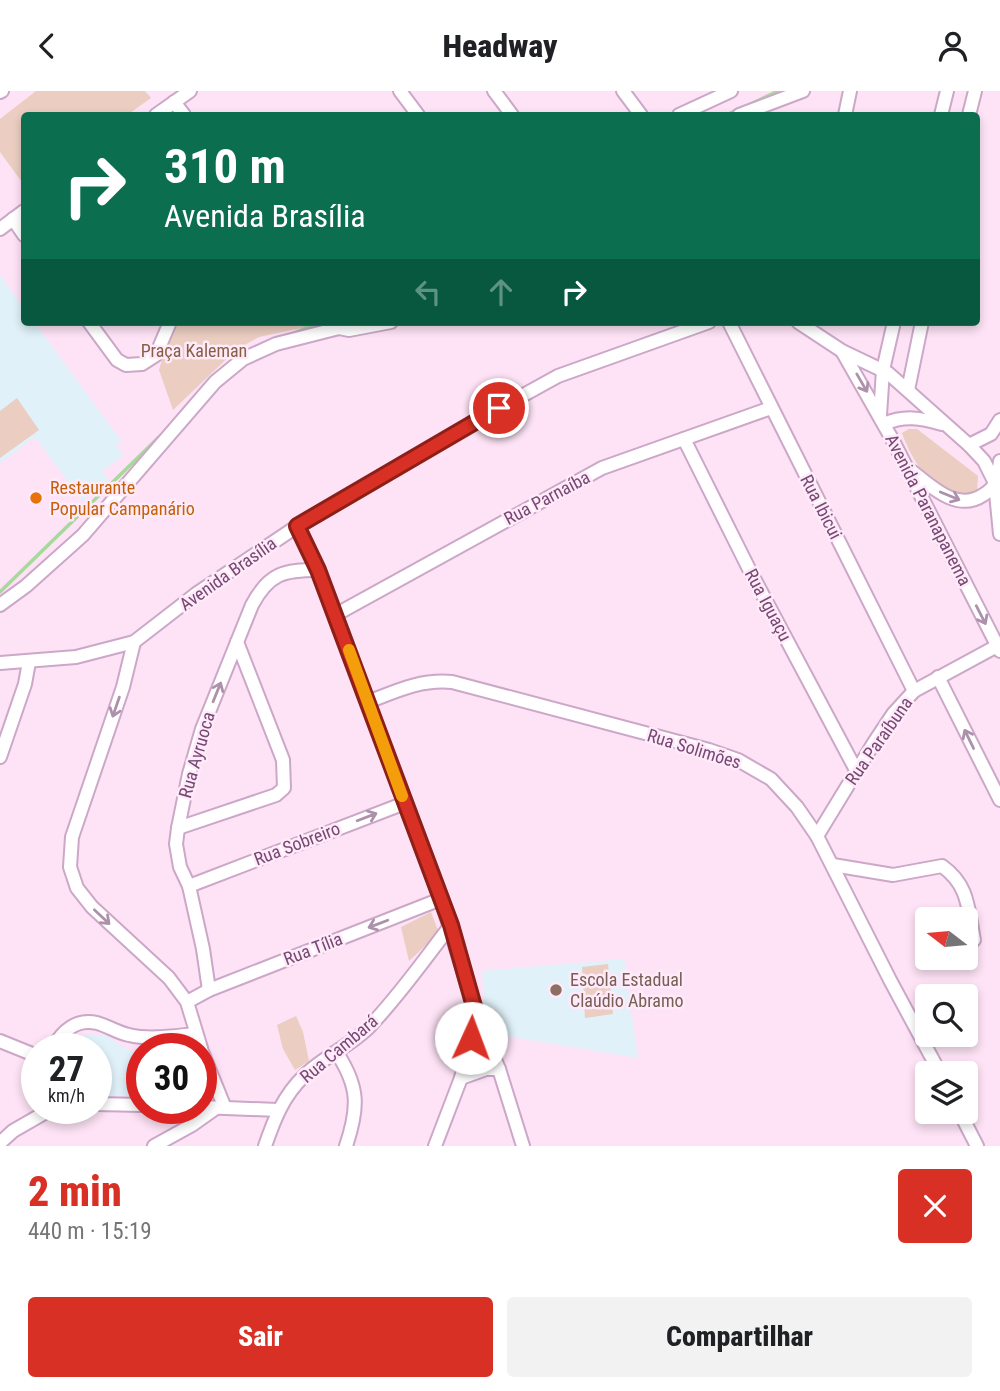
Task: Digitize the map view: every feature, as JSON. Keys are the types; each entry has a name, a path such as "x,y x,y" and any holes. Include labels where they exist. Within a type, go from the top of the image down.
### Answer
{"street":[{"path":"160,112 190,91"},
{"path":"400,91 416,112"},
{"path":"494,91 510,112"},
{"path":"623,91 639,112"},
{"path":"686,112 731,91"},
{"path":"747,112 803,91"},
{"path":"846,112 850,91"},
{"path":"942,112 947,91"},
{"path":"970,112 975,91"},
{"path":"174,102 182,112"},
{"path":"0,229 21,213"},
{"path":"13,219 21,231"},
{"path":"92,326 117,360 127,365 142,364 156,355 168,326"},
{"path":"0,605 26,586 83,535 215,382 243,359 276,344 340,326"},
{"path":"345,326 349,330 370,326"},
{"name":"Avenida Brasília","path":"0,663 76,657 134,642 197,594 297,526 480,419 558,376 698,326"},
{"name":"Rua Ibicui","path":"731,326 915,691"},
{"path":"804,326 842,351 883,370 908,390 984,461 995,483"},
{"name":"Avenida Paranapanema","path":"893,326 883,370 882,420 999,649"},
{"path":"908,390 921,326"},
{"path":"842,351 882,420 925,419 946,425"},
{"name":"Rua Parnaíba","path":"335,615 602,468 771,408"},
{"path":"969,445 991,434 1000,420"},
{"name":"Rua Iguaçu","path":"684,439 749,569 856,770"},
{"path":"1000,461 995,483 1000,534"},
{"path":"906,467 943,495 959,501 978,498 995,483"},
{"path":"297,526 318,570 442,899 477,1017 499,1069 523,1146"},
{"name":"Rua Ayruoca","path":"209,990 203,949 189,886 180,867 177,844 189,774 202,729 261,589 283,573 318,570"},
{"path":"134,642 123,687 72,837 70,867 77,888 92,907 169,978 187,1002 195,1033"},
{"path":"178,828 276,795 284,787 283,760 237,642"},
{"name":"Rua Paraíbuna","path":"817,836 893,715 915,691 938,677 999,649"},
{"path":"0,757 25,684 29,662"},
{"path":"938,677 1000,800"},
{"name":"Rua Solimões","path":"368,702 420,683 452,682 709,750 738,760 771,779 797,807 817,836 933,1061"},
{"name":"Rua Sobreiro","path":"189,886 405,803"},
{"path":"832,865 893,876 942,866 955,875 965,893 968,907"},
{"name":"Rua Tília","path":"187,1002 209,990 442,899"},
{"name":"Rua Cambará","path":"265,1146 278,1110 305,1075 367,1029 398,995 451,925"},
{"path":"435,1146 461,1078 477,1017"},
{"path":"64,1033 80,1023 96,1023 126,1034"},
{"path":"0,1041 21,1050"},
{"path":"337,1053 349,1072 356,1092 355,1120 346,1146"},
{"path":"461,1078 486,1069 499,1069"},
{"path":"217,1096 221,1108"},
{"path":"217,1108 278,1110"},
{"path":"154,1146 221,1108"},
{"path":"0,1143 25,1124"},
{"path":"965,1124 976,1146"}],"shaded area":[{"path":"0,275 21,305 21,326 37,326 122,442 116,446 124,455 102,471 110,481 82,501 35,437 0,463"},
{"name":"Escola Estadual Claúdio Abramo","path":"624,959 638,1058 499,1035 485,1010 482,971"},
{"path":"112,1040 126,1049 126,1095 112,1096"}],"green space":[{"path":"36,91 145,91 151,98 131,112 21,112 21,181 0,152 0,119"},
{"name":"Praça Kaleman","path":"172,326 310,326 259,337 237,349 173,410 159,370"},
{"path":"17,398 39,430 0,458 0,411"},
{"path":"917,429 978,476 977,492 951,493 929,479 913,457 902,433"},
{"path":"431,912 439,933 409,961 401,927"},
{"path":"608,964 613,1014 585,1018 582,967"},
{"path":"296,1016 303,1032 309,1061 295,1070 283,1049 277,1025"}],"waterway":[{"path":"747,106 778,91"},
{"path":"733,112 737,110"},
{"path":"287,336 311,326"},
{"path":"0,592 159,437"}],"slow traffic":[{"path":"349,650 402,796"}],"place":[{"name":"Restaurante Popular Campanário","path":"36,498"},
{"name":"Escola Estadual Claúdio Abramo","path":"556,990"}],"route":[{"path":"471,1038 477,1017 451,925 318,570 297,526 499,408"}]}
